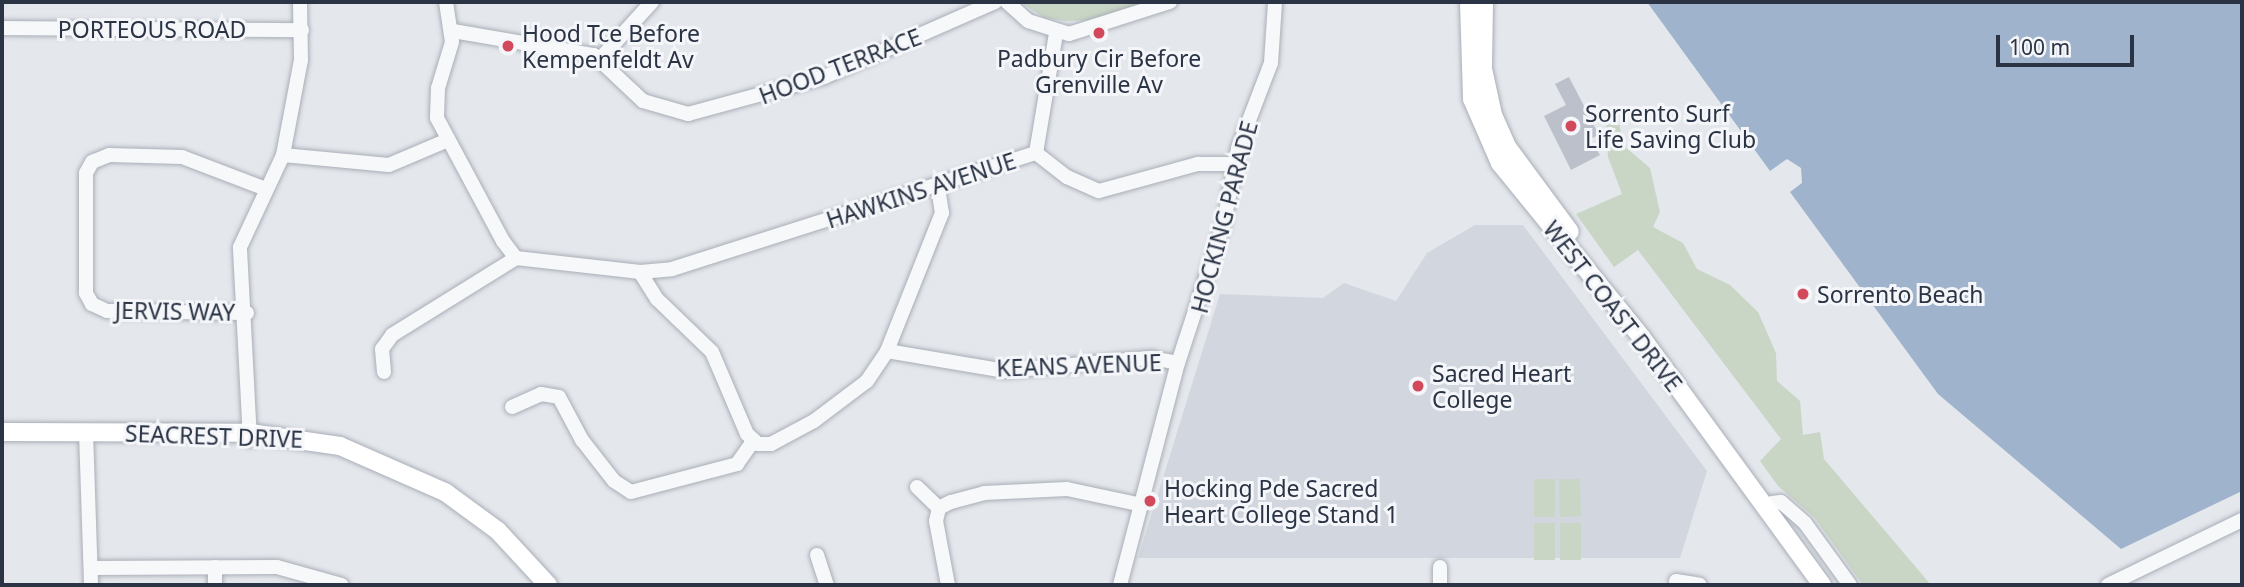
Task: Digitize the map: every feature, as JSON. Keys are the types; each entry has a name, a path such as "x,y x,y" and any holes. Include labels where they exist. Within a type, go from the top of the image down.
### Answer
{"main road":[{"name":"WEST COAST DRIVE","path":"1469,2 1472,99 1500,163 1642,338 1822,585"},
{"name":"WEST COAST DRIVE","path":"1484,2 1486,89 1508,148 1831,585"},
{"name":"SEACREST DRIVE","path":"2,432 86,436"},
{"name":"SEACREST DRIVE","path":"250,436 336,453 422,488 489,533 538,585"},
{"name":"SEACREST DRIVE","path":"2,439 250,436 340,446 410,472 498,531 548,585"}],"street":[{"path":"250,436 247,313 240,247 263,188 283,155 302,30 300,2"},
{"path":"384,372 382,349 392,335 516,258 437,118 436,100 453,31 446,2"},
{"path":"453,31 601,58 652,2"},
{"name":"HOOD TERRACE","path":"601,58 652,107 676,114 709,112 824,78 995,2"},
{"path":"1007,2 1020,17 1063,34 1170,2"},
{"name":"HOCKING PARADE","path":"1120,585 1180,356 1222,231 1230,163 1264,62 1267,2"},
{"name":"HOCKING PARADE","path":"1230,163 1271,63 1275,2"},
{"name":"PORTEOUS ROAD","path":"2,28 302,30"},
{"path":"1036,153 1063,34"},
{"path":"283,155 389,165 448,140"},
{"name":"HAWKINS AVENUE","path":"516,258 640,272 672,269 938,187 1036,153 1066,177 1099,191 1198,164 1230,163"},
{"name":"JERVIS WAY","path":"247,313 107,311 92,304 86,292 86,173 92,162 109,155 182,157 263,188"},
{"path":"512,407 541,394 559,397 582,440 614,481 631,492 737,464 758,443 814,421 855,391 887,351 942,213 938,187"},
{"path":"640,272 657,299 712,352 758,443"},
{"name":"KEANS AVENUE","path":"887,351 1005,371 1180,356"},
{"path":"86,436 91,585"},
{"path":"917,487 939,509"},
{"path":"939,509 984,493 1067,489 1142,505"},
{"path":"1772,503 1781,502 1805,523 1850,585"},
{"path":"939,509 936,529 948,585"},
{"path":"2108,585 2242,520"},
{"path":"817,555 827,585"},
{"path":"215,567 215,585"},
{"path":"90,568 277,567 342,585"},
{"path":"1440,567 1440,585"},
{"path":"1675,581 1700,585"}],"shaded area":[{"name":"Sacred Heart College","path":"1475,225 1523,225 1707,471 1680,558 1138,558 1220,294 1323,298 1344,283 1396,301 1427,253"}],"green space":[{"path":"1020,2 1147,2 1093,20 1065,21 1045,18"},
{"path":"1618,119 1624,146 1650,168 1660,212 1653,227 1683,243 1697,269 1730,285 1758,312 1776,353 1777,381 1800,401 1803,435 1820,432 1824,459 1931,585 1863,585 1814,517 1778,486 1760,461 1781,439 1638,250 1614,267 1576,214 1622,194 1608,157 1606,126"},
{"path":"1534,479 1555,479 1555,517 1534,517"},
{"path":"1559,479 1580,479 1581,516 1560,517"},
{"path":"1534,523 1555,523 1555,560 1534,560"},
{"path":"1560,523 1581,523 1581,560 1560,560"}],"water":[{"path":"1647,2 2242,2 2242,491 2121,549 1938,394 1790,192 1802,183 1801,168 1787,159 1770,171"}],"building":[{"name":"Sorrento Surf Life Saving Club","path":"1569,77 1599,135 1590,139 1600,155 1571,170 1544,116 1566,105 1555,84"}],"place":[{"name":"Padbury Cir Before Grenville Av","path":"1099,33"},
{"name":"Hood Tce Before Kempenfeldt Av","path":"508,46"},
{"name":"Sorrento Surf Life Saving Club","path":"1571,126"},
{"name":"Sorrento Beach","path":"1803,294"},
{"name":"Sacred Heart College","path":"1418,386"},
{"name":"Hocking Pde Sacred Heart College Stand 1","path":"1150,501"}]}
